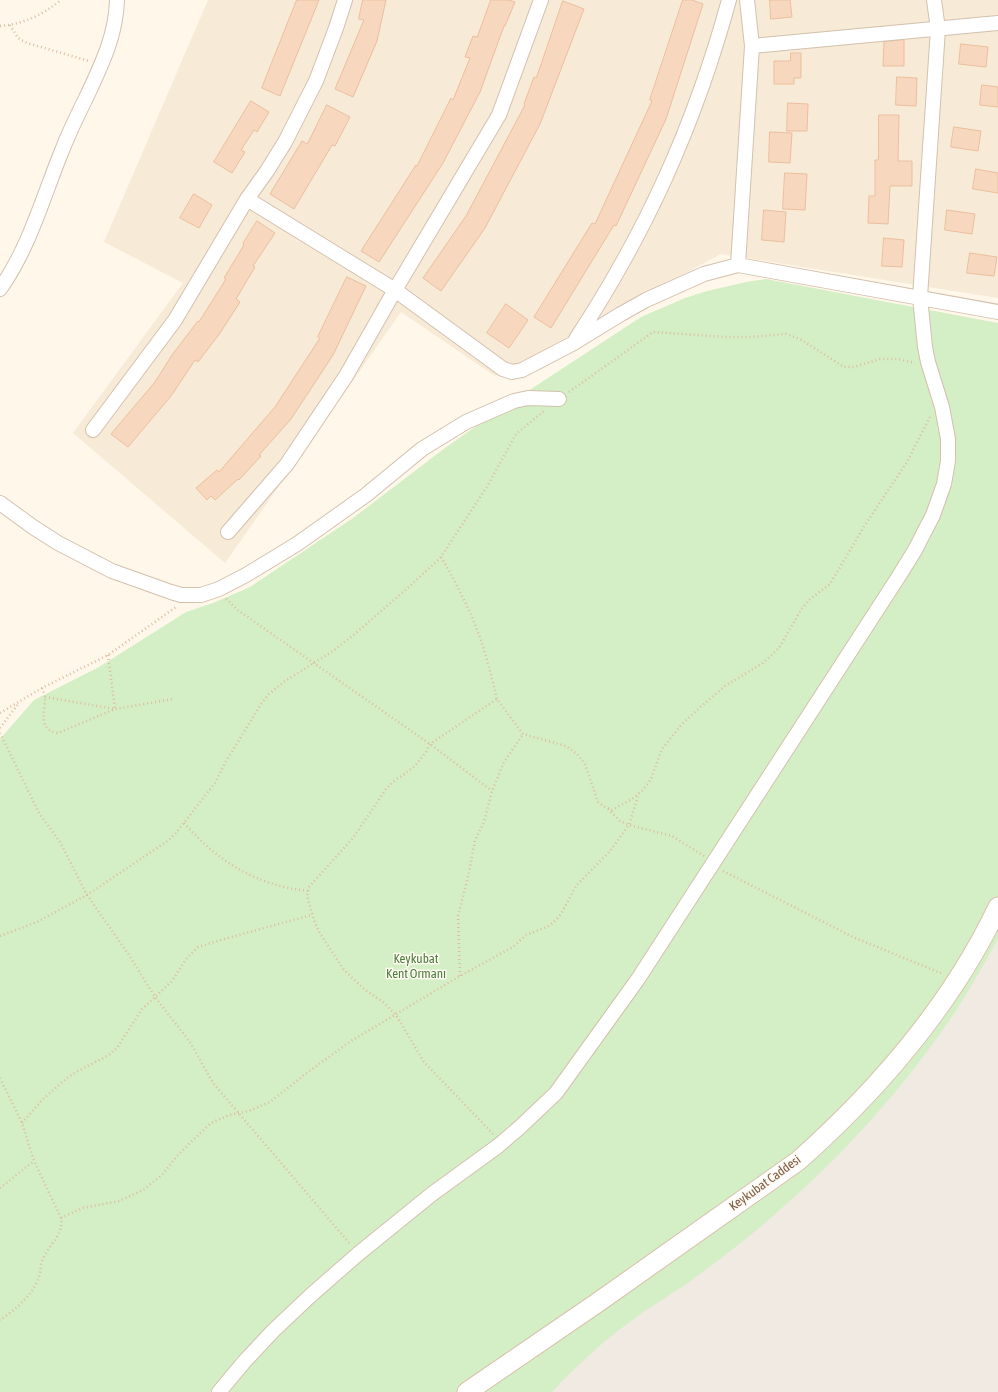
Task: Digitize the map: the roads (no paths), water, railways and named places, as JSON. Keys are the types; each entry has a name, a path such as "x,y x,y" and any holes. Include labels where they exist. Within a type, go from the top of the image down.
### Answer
{"street":[{"path":"0,289 28,240 77,115 101,64 111,38 116,15 117,0"},
{"path":"93,430 175,320 247,199 271,165 302,112 327,55 345,0"},
{"path":"228,532 287,464 346,376 395,290 499,115 541,0"},
{"path":"572,344 614,278 641,230 668,175 698,99 729,0"},
{"path":"738,265 752,46 747,0"},
{"path":"219,1392 273,1331 310,1296 358,1254 432,1194 501,1143 534,1115 556,1093 638,979 899,576 925,533 939,500 947,473 948,461 948,439 940,398 925,347 920,297 938,30 934,0"},
{"path":"752,46 938,30 998,23"},
{"path":"247,199 395,290 507,371 517,372 522,370 572,344 621,314 675,286 704,274 738,265 998,312"},
{"path":"0,503 32,527 91,561 141,583 171,592 191,596 201,595 217,590 246,575 297,544 366,495 422,449 466,422 514,401 528,398 559,399"},
{"name":"Keykubat Caddesi","path":"467,1392 597,1303 798,1161 842,1121 888,1072 935,1014 975,951 998,907"}],"park label":[{"name":"Keykubat Kent Ormanı","path":"416,966"}]}
